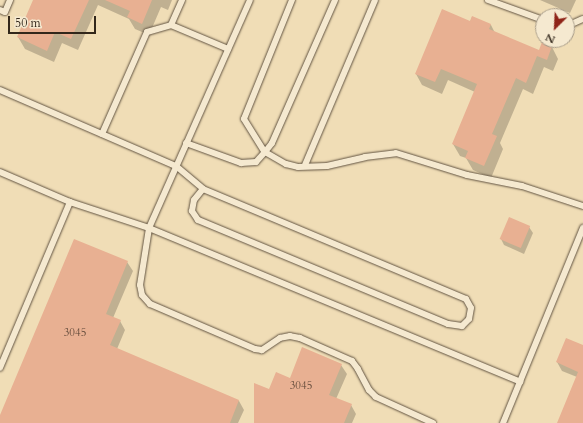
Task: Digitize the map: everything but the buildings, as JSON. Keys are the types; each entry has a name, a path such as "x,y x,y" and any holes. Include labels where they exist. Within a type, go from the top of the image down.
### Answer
{"lane":[{"path":"0,10 5,12 10,0"},
{"path":"171,25 182,0"},
{"path":"250,0 149,228 140,285 142,295 150,304 255,349 262,350 280,338 290,336 300,338 352,361 369,390 376,397 433,423"},
{"path":"292,0 244,118 265,152 286,164 298,167 327,166 365,157 396,154 467,175 522,186 583,206"},
{"path":"186,143 241,163 256,162 272,144 335,0"},
{"path":"305,166 375,0"},
{"path":"488,0 535,17"},
{"path":"102,134 147,32 171,25 228,49"},
{"path":"0,90 176,166 203,189 466,299 471,308 469,319 462,326 448,324 198,220 192,211 194,200 203,189"},
{"path":"0,172 70,202 149,228 520,382"},
{"path":"0,368 70,202"},
{"path":"504,423 583,228"}]}
